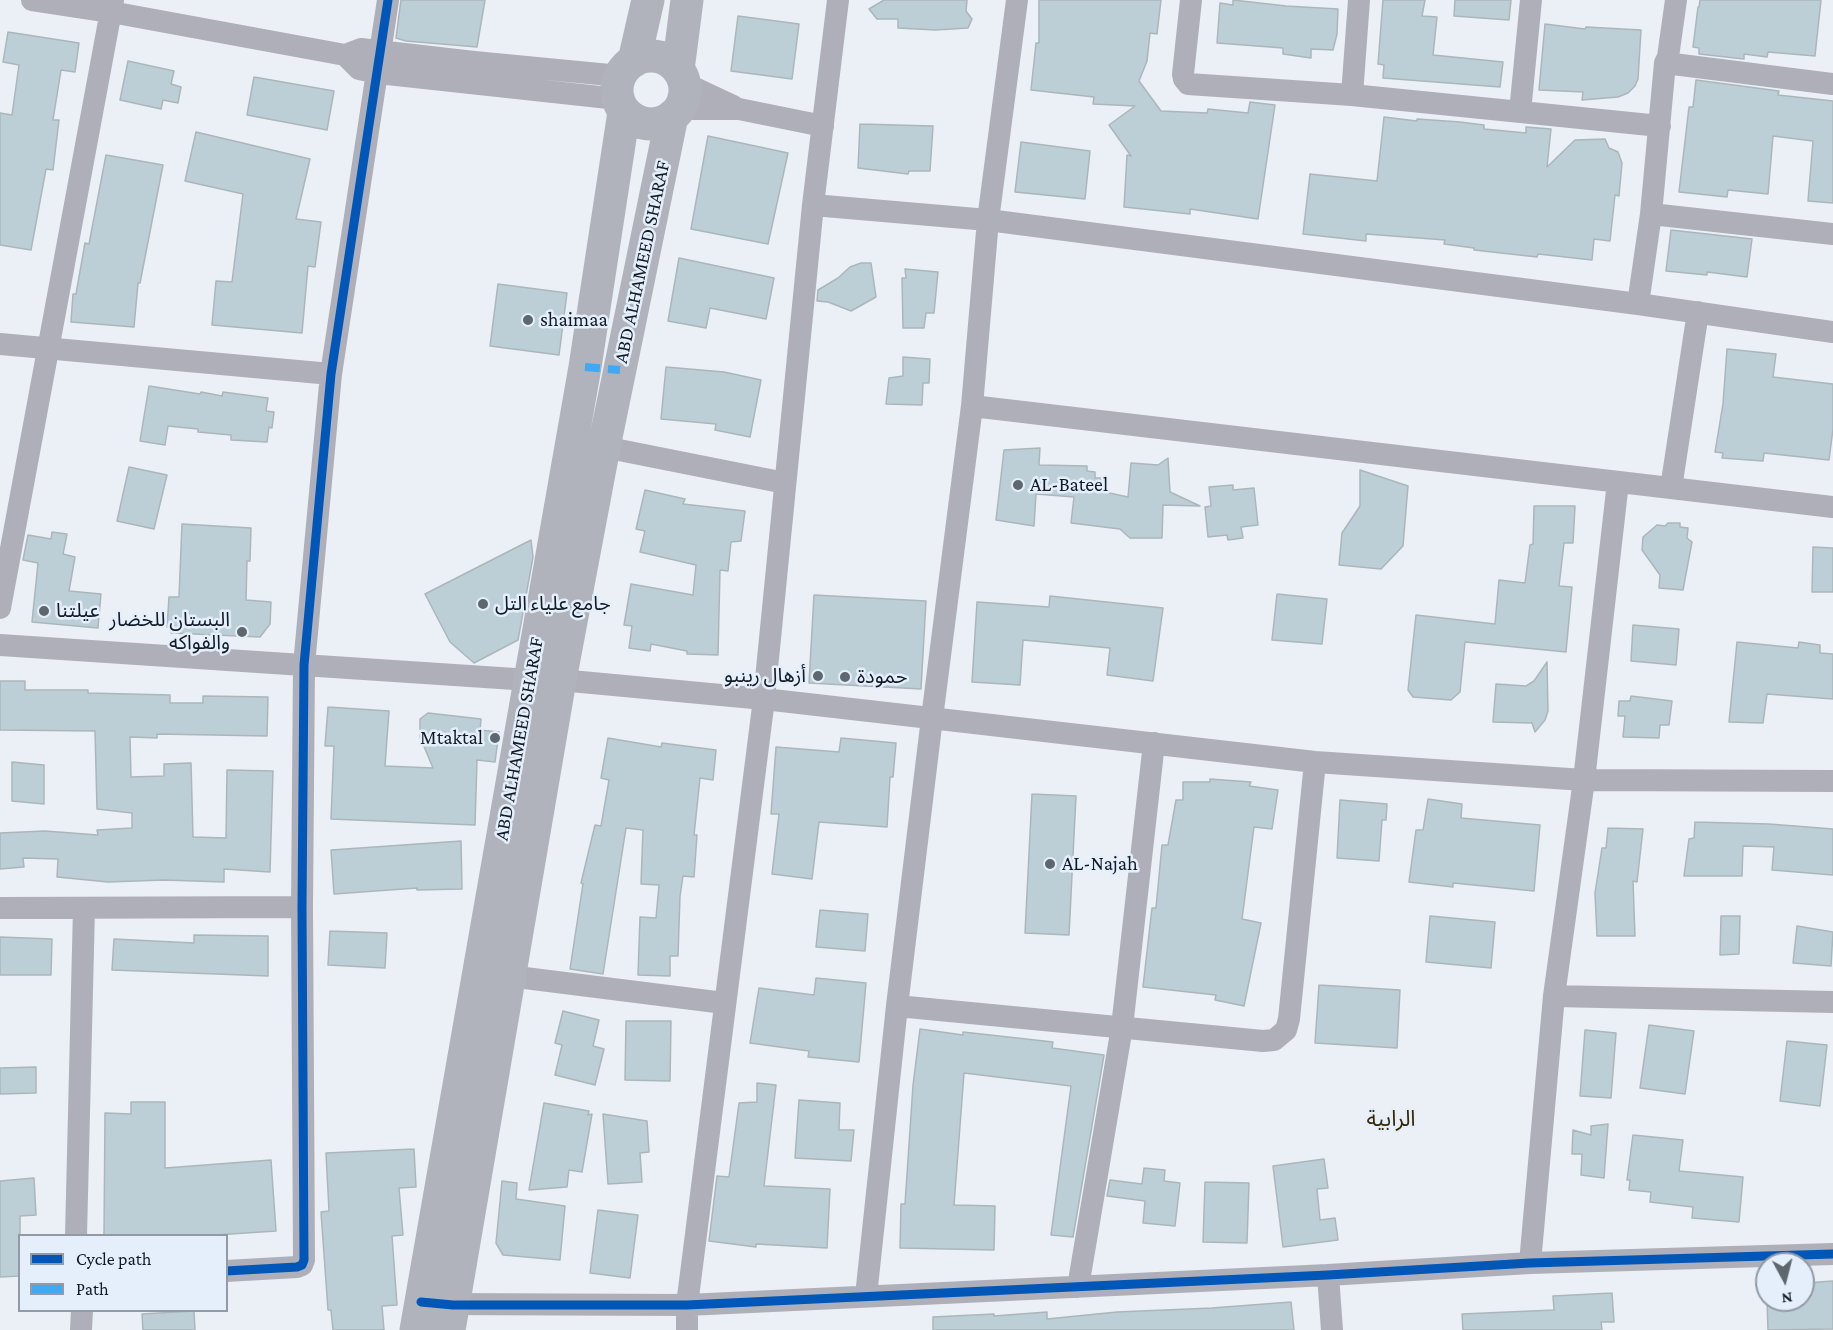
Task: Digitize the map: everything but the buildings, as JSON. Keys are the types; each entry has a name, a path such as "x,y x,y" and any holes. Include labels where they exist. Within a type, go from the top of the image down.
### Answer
{"main road":[{"name":"ABD ALHAMEED SHARAF","path":"452,1318 509,976 585,367 624,87 648,0"},
{"name":"ABD ALHAMEED SHARAF","path":"418,1316 545,680 604,447 678,95 687,0"},
{"path":"643,57 663,58 672,63 678,95 660,122 647,124 634,120 624,87 643,57"}],"street":[{"path":"32,0 112,6 345,55 362,49 380,62 624,87"},
{"path":"228,1271 297,1267 302,1265 304,1260 302,907 304,665 331,374 388,0"},
{"path":"687,1330 687,1305 764,699 813,205 838,0"},
{"path":"866,1296 897,1006 972,406 988,220 1017,0"},
{"path":"1191,0 1184,74 1184,79 1188,84 1352,95 1660,126"},
{"path":"1352,95 1359,0"},
{"path":"1520,112 1531,0"},
{"path":"1638,304 1651,214 1665,63 1668,57 1676,0"},
{"path":"0,608 112,6"},
{"path":"1665,63 1833,84"},
{"path":"678,95 823,126"},
{"path":"813,205 988,220 1638,304 1833,332"},
{"path":"1651,214 1833,234"},
{"path":"1671,488 1698,312"},
{"path":"0,344 331,374"},
{"path":"972,406 1833,507"},
{"path":"604,447 785,483"},
{"path":"1530,1263 1554,996 1584,780 1618,482"},
{"path":"0,645 545,680 764,699 1315,762 1584,780 1833,781"},
{"path":"1078,1287 1122,1027 1154,743"},
{"path":"897,1006 1263,1041 1274,1040 1286,1030 1289,1019 1315,762"},
{"path":"0,908 302,907"},
{"path":"76,1234 84,908"},
{"path":"509,976 724,1003"},
{"path":"1554,996 1833,1002"},
{"path":"418,1316 452,1318 1530,1263 1833,1254"},
{"path":"1328,1275 1332,1330"},
{"path":"81,1330 82,1312"}],"marked path":[{"path":"585,367 620,370"}],"cycle path":[{"path":"228,1271 297,1267 302,1265 304,1260 302,907 304,665 331,374 388,0"},
{"path":"421,1302 453,1305 687,1305 1328,1275 1530,1263 1833,1254"}],"place":[{"name":"shaimaa","path":"528,320"},
{"name":"AL-Bateel","path":"1018,485"},
{"name":"جامع علياء التل","path":"483,604"},
{"name":"عيلتنا","path":"44,611"},
{"name":"البستان للخضار والفواكه","path":"242,632"},
{"name":"أزهال رينبو","path":"818,676"},
{"name":"حمودة","path":"845,677"},
{"name":"Mtaktal","path":"495,738"},
{"name":"AL-Najah","path":"1050,864"}],"district":[{"name":"الرابية","path":"1391,1119"}]}
